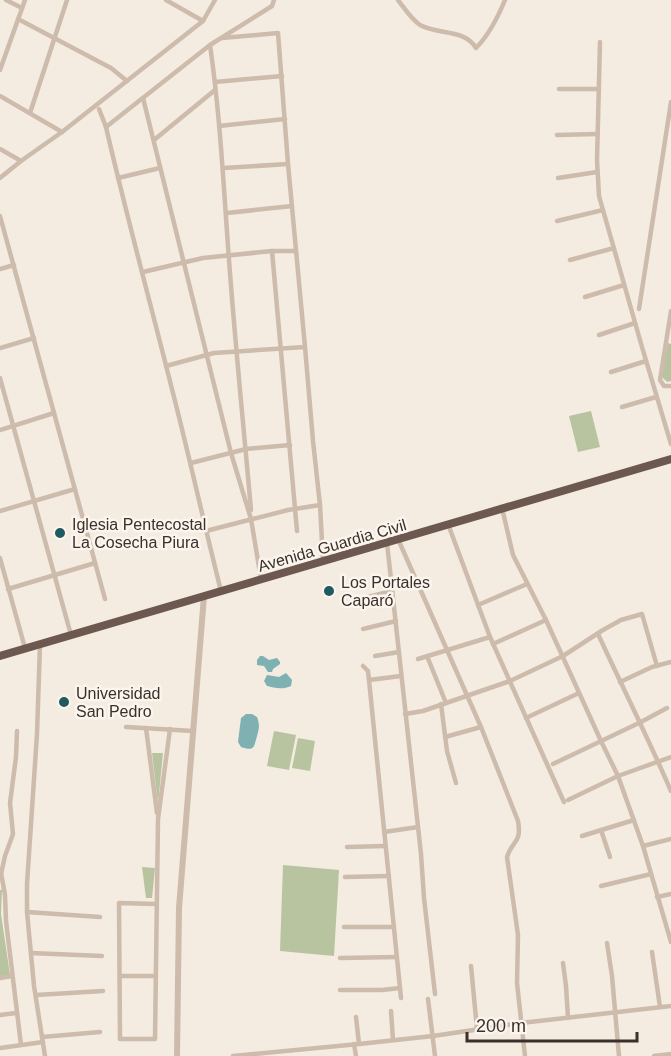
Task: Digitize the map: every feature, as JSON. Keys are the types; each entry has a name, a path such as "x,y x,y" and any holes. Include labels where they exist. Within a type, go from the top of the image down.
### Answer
{"highway":[{"name":"Avenida Guardia Civil","path":"0,656 671,459"}],"street":[{"path":"6,0 22,8"},
{"path":"0,70 25,0"},
{"path":"30,113 67,0"},
{"path":"0,178 203,21 215,0"},
{"path":"106,127 210,45 272,6 274,0"},
{"path":"398,0 409,15 420,24 463,37 476,48 498,18 506,0"},
{"path":"168,1 203,21"},
{"path":"18,19 111,69 127,81"},
{"path":"222,38 279,33 288,164 312,441 320,505 323,561"},
{"path":"600,42 597,134 599,196 671,444"},
{"path":"210,45 224,168 236,351 251,519 261,579"},
{"path":"216,82 282,76"},
{"path":"559,89 598,89"},
{"path":"154,140 215,90"},
{"path":"0,96 62,132"},
{"path":"143,98 231,453 251,519"},
{"path":"639,309 671,102"},
{"path":"99,109 106,127 143,272 221,591"},
{"path":"219,126 285,119"},
{"path":"557,135 597,134"},
{"path":"664,141 671,142"},
{"path":"0,149 21,161"},
{"path":"224,168 288,164"},
{"path":"118,178 160,168"},
{"path":"558,178 597,172"},
{"path":"227,213 292,206"},
{"path":"557,221 603,210"},
{"path":"0,216 105,599"},
{"path":"570,260 614,248"},
{"path":"143,272 203,258 296,250"},
{"path":"272,251 297,531"},
{"path":"0,269 14,265"},
{"path":"585,297 624,285"},
{"path":"671,311 660,378 664,386 671,386"},
{"path":"599,335 635,323"},
{"path":"0,348 34,338"},
{"path":"166,366 206,355 305,347"},
{"path":"611,372 646,362"},
{"path":"0,378 71,635"},
{"path":"622,407 656,398"},
{"path":"0,430 54,413"},
{"path":"191,463 246,449 290,445"},
{"path":"0,510 75,489"},
{"path":"206,531 320,505"},
{"path":"502,508 513,555 546,620 618,776 643,846 671,942"},
{"path":"448,524 490,637 566,801 618,776 671,757"},
{"path":"398,539 482,727 518,821 520,832 518,840 509,849 507,857 518,936 517,983 525,1056"},
{"path":"387,543 435,994"},
{"path":"0,558 25,648"},
{"path":"9,589 95,563"},
{"path":"478,605 527,584"},
{"path":"364,598 392,591"},
{"path":"177,1056 179,908 204,596"},
{"path":"405,714 423,711 510,681 563,656 621,620 642,614 657,666"},
{"path":"493,644 546,620"},
{"path":"363,629 396,621"},
{"path":"598,634 671,791"},
{"path":"418,659 490,637"},
{"path":"40,644 27,912 45,1056"},
{"path":"375,656 399,652"},
{"path":"427,656 444,704 445,737 456,783"},
{"path":"620,682 671,662"},
{"path":"363,666 368,671 401,998"},
{"path":"369,680 401,676"},
{"path":"526,718 579,693"},
{"path":"553,764 667,708"},
{"path":"126,727 193,731"},
{"path":"445,737 482,727"},
{"path":"146,728 158,819"},
{"path":"156,904 119,903 120,1039 155,1039 158,819 170,729"},
{"path":"16,731 16,757 10,802 13,834 0,875 4,889 21,1045"},
{"path":"582,836 634,820"},
{"path":"384,832 418,827"},
{"path":"601,830 610,858"},
{"path":"643,846 671,839"},
{"path":"347,847 385,846"},
{"path":"602,886 651,874"},
{"path":"345,877 389,876"},
{"path":"657,897 671,894"},
{"path":"27,912 100,917"},
{"path":"344,927 394,927"},
{"path":"607,943 619,1056"},
{"path":"652,952 660,1007"},
{"path":"31,953 102,956"},
{"path":"340,958 397,957"},
{"path":"562,963 568,1018"},
{"path":"471,966 477,1029"},
{"path":"0,978 12,976"},
{"path":"120,976 155,976"},
{"path":"340,990 400,988"},
{"path":"36,995 103,991"},
{"path":"428,999 435,1056"},
{"path":"233,1056 274,1054 671,1006"},
{"path":"391,1011 393,1040"},
{"path":"0,1015 16,1013"},
{"path":"356,1017 356,1056"},
{"path":"0,1048 100,1032"},
{"path":"322,1047 323,1056"},
{"path":"654,1056 671,1054"}],"green space":[{"path":"668,343 671,344 671,381 667,382 662,377"},
{"path":"591,411 600,447 578,452 569,416"},
{"path":"274,731 296,735 289,770 267,766"},
{"path":"298,738 315,741 310,771 292,768"},
{"path":"152,753 163,753 158,804"},
{"path":"283,865 339,870 334,956 280,951"},
{"path":"142,867 155,868 152,898 146,898"},
{"path":"0,890 2,890 1,914 10,975 0,976"}],"water":[{"path":"260,656 269,660 277,658 280,664 272,672 268,672 264,666 257,665"},
{"path":"286,673 292,680 291,686 270,687 264,681 267,675 279,677"},
{"path":"246,714 257,717 259,725 254,745 249,749 241,747 238,742 241,718"}],"place":[{"name":"Iglesia Pentecostal La Cosecha Piura","path":"60,533"},
{"name":"Los Portales Caparó","path":"329,591"},
{"name":"Universidad San Pedro","path":"64,702"}]}
